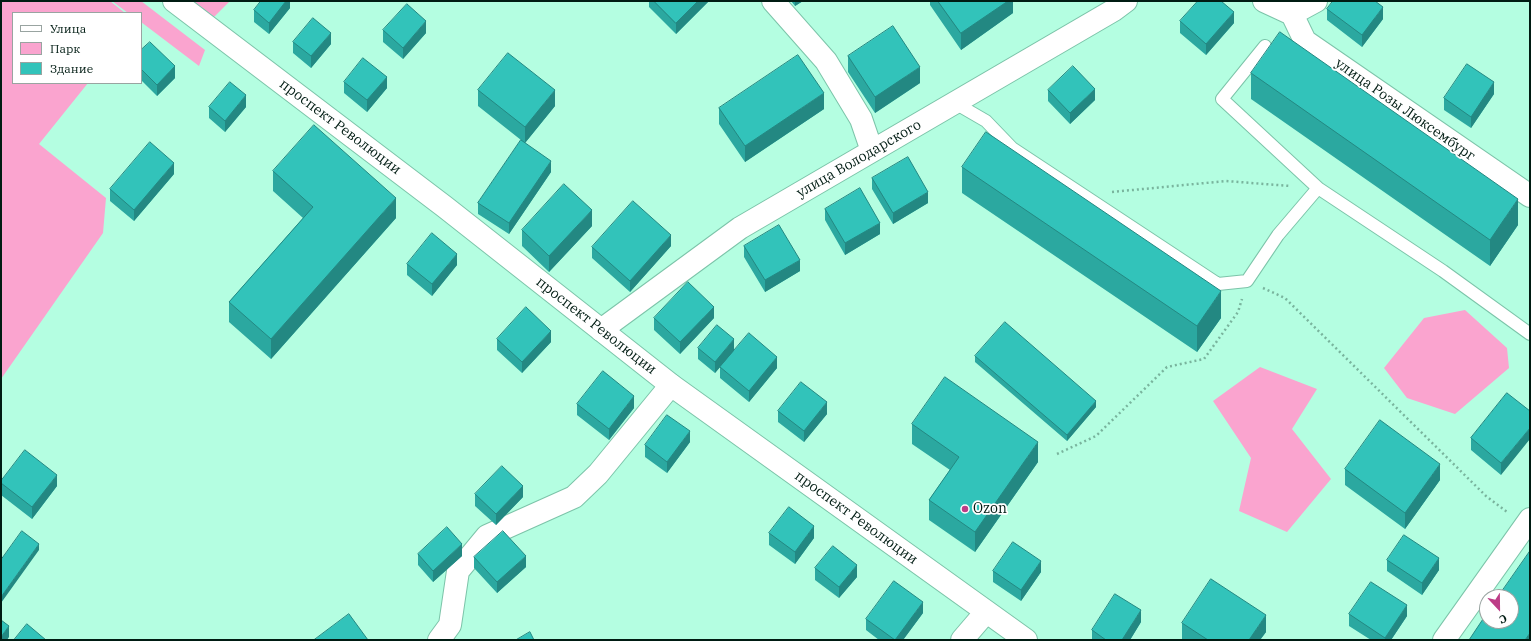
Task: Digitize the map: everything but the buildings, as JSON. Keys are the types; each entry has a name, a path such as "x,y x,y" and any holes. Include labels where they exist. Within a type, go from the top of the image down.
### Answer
{"street":[{"name":"проспект Революции","path":"174,1 444,206 671,385 1026,640"},
{"path":"773,1 826,61 861,119 872,151"},
{"name":"улица Володарского","path":"601,330 740,228 1114,10 1126,1"},
{"path":"1264,1 1292,14 1316,1"},
{"name":"улица Розы Люксембург","path":"1292,14 1305,41 1530,196"},
{"path":"439,640 450,624 458,571 487,536 574,497 598,474 671,385"},
{"path":"1444,640 1528,522"},
{"path":"962,640 986,612"}],"lane":[{"path":"1265,46 1222,99 1318,188 1443,271 1530,334"},
{"path":"955,103 986,121 1012,148 1218,284 1247,281 1278,235 1318,188"}],"path":[{"path":"1081,194 1226,181 1318,188"},
{"path":"1057,454 1096,436 1167,367 1204,359 1238,312 1247,281 1285,298 1486,496 1528,522"}],"green space":[{"path":"1,1 110,1 124,12 12,12 12,84 87,84 39,144 106,198 103,233 1,379"},
{"path":"112,1 141,1 205,50 199,66 142,23 142,12 127,12"},
{"path":"192,1 230,1 214,17"},
{"path":"1465,310 1507,348 1509,368 1455,414 1407,398 1384,368 1424,318"},
{"path":"1260,367 1317,389 1292,429 1331,479 1287,532 1239,511 1251,458 1213,401"}],"place":[{"name":"Ozon","path":"965,509"}]}
